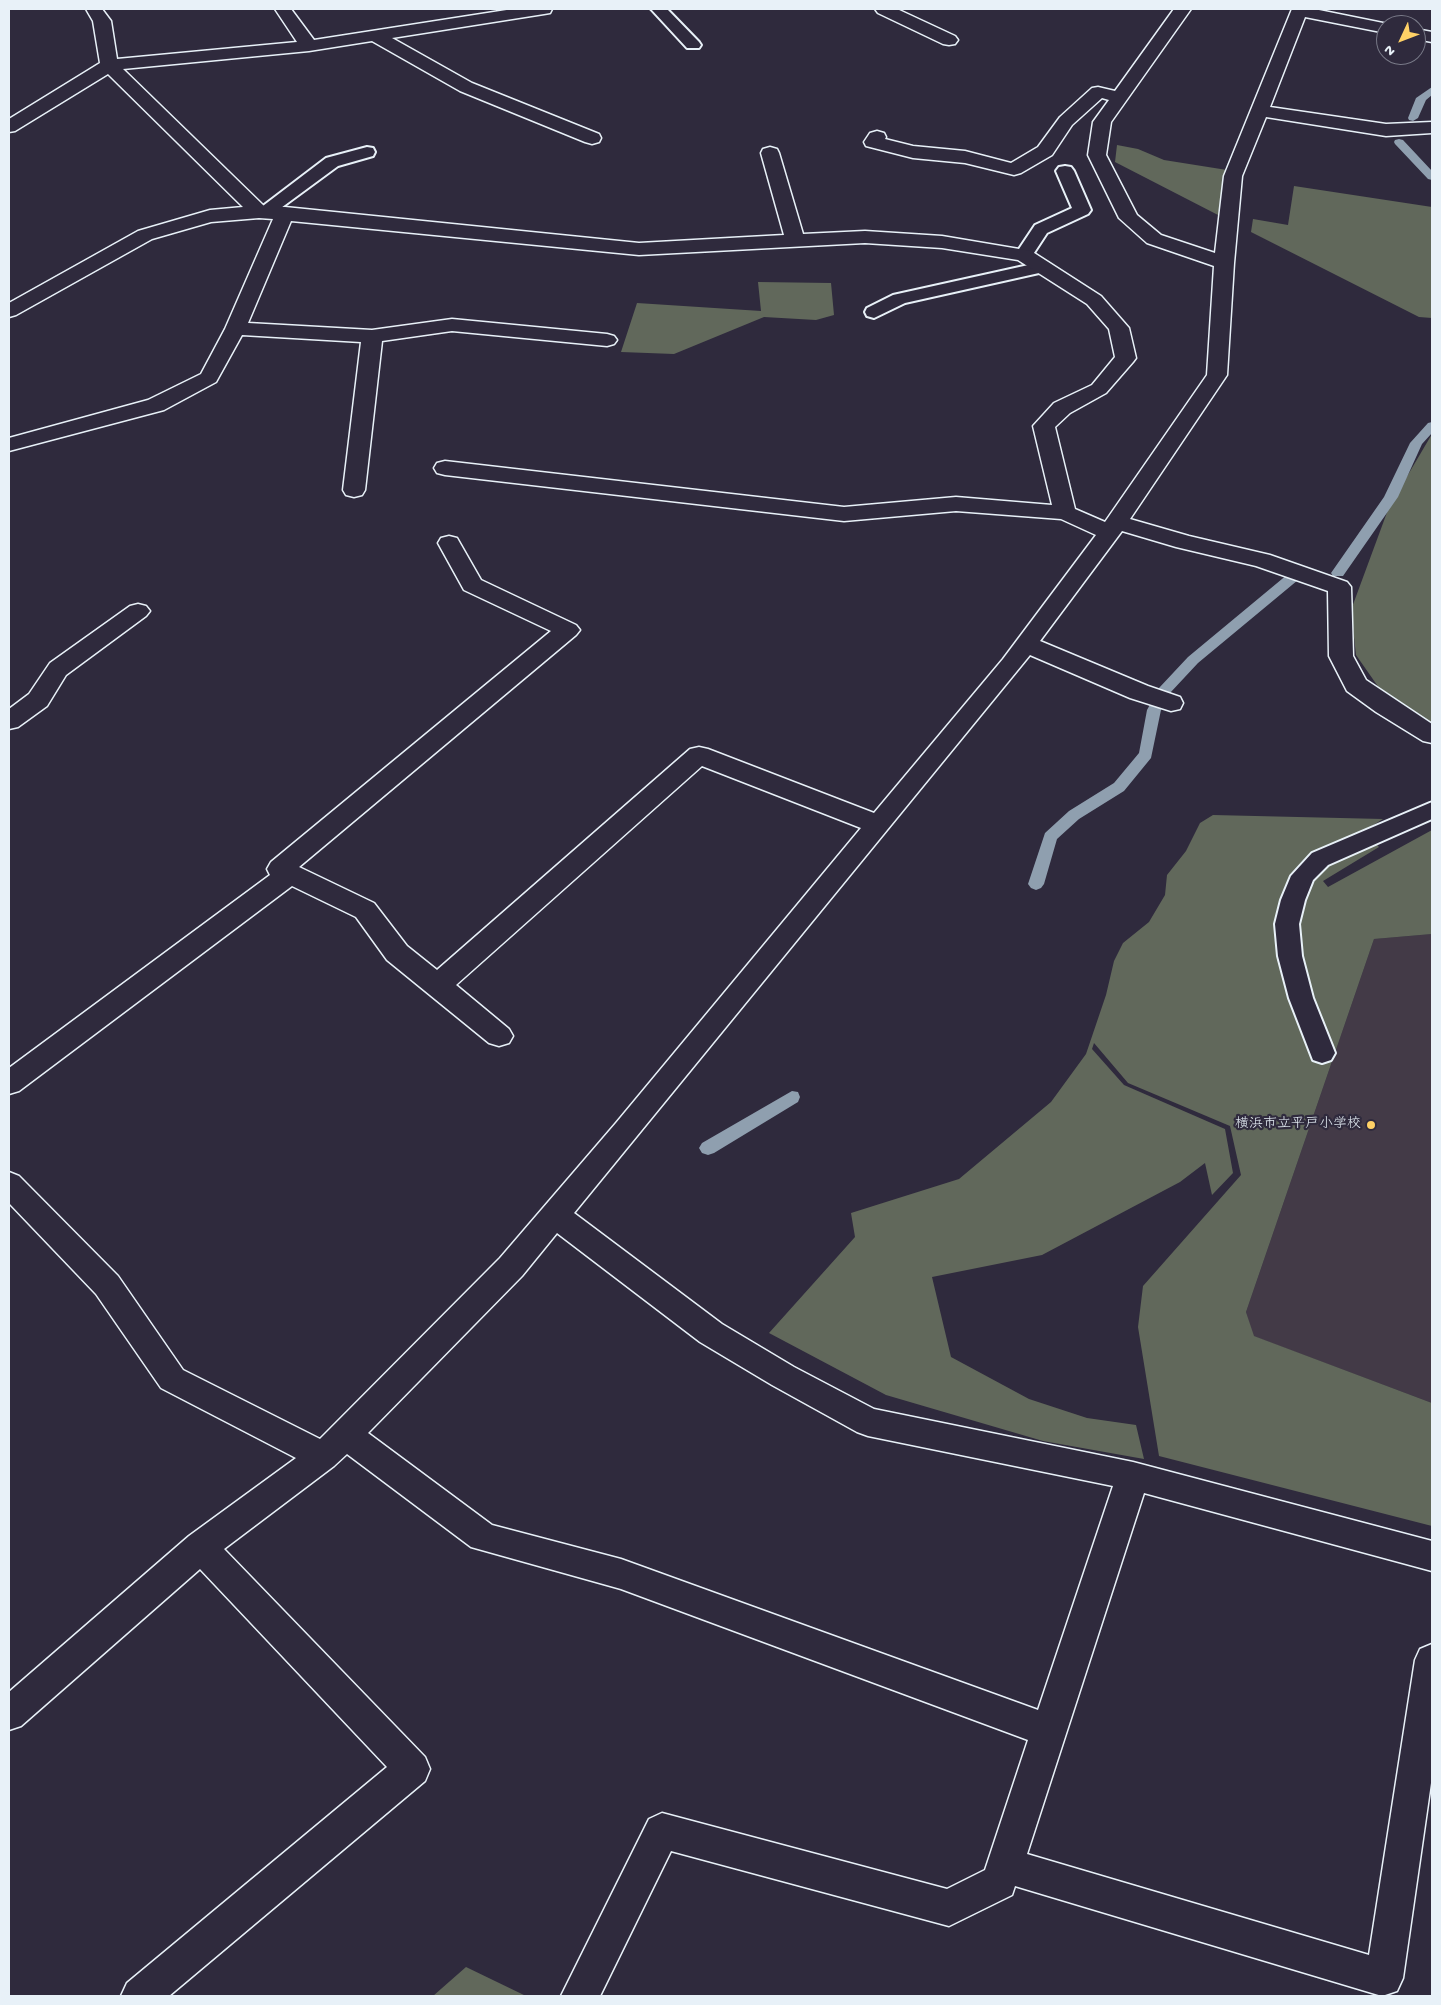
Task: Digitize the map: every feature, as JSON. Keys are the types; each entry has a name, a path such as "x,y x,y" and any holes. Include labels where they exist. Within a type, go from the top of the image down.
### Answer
{"street":[{"path":"94,9 102,21 109,64 269,212"},
{"path":"283,9 309,46"},
{"path":"9,127 109,64 309,46 490,14 544,9"},
{"path":"884,9 949,40"},
{"path":"1183,9 1102,122 1097,155 1128,218 1154,239 1224,264"},
{"path":"9,1714 201,1547 334,1445 511,1267 878,825 1025,644 1113,527 1217,375 1224,264 1233,176 1300,10 1376,26"},
{"path":"373,35 466,87 592,138"},
{"path":"876,137 873,142 913,152 965,157 1014,169 1045,151 1066,121 1098,92 1120,97"},
{"path":"1259,111 1386,130 1432,128"},
{"path":"770,153 795,241"},
{"path":"9,445 156,405 209,378 235,329 269,212"},
{"path":"9,311 145,235 210,216 269,212 428,230 639,249 865,237 942,242 1024,255 1094,300 1119,328 1126,358 1099,389 1062,408 1044,426 1066,513"},
{"path":"235,329 372,336 452,325 607,340"},
{"path":"354,490 372,336"},
{"path":"445,468 844,514 956,504 1066,513 1113,527 1262,560 1339,587 1341,656 1356,685 1385,706 1432,735"},
{"path":"449,543 472,585 568,630 280,868 288,874 366,910 397,953 499,1036"},
{"path":"9,721 38,700 58,669 138,611"},
{"path":"1025,644 1139,692 1171,703"},
{"path":"438,985 698,755 878,825"},
{"path":"9,1083 288,874"},
{"path":"9,1184 107,1285 172,1379 334,1445 483,1537 621,1574 1049,1731"},
{"path":"555,1215 711,1333 782,1376 868,1422 1133,1476 1432,1556"},
{"path":"580,1996 662,1831 949,1908 999,1882 1133,1476"},
{"path":"140,1996 412,1769 201,1547"},
{"path":"1004,1865 1384,1978 1432,1660"}],"lane":[{"path":"659,9 693,45"},
{"path":"269,212 332,162 367,152"},
{"path":"1024,255 1041,230 1082,210 1065,171"},
{"path":"874,312 899,298 1042,267"},
{"path":"1322,1052 1301,998 1290,956 1287,924 1293,900 1303,876 1320,859 1432,810"}],"shaded area":[{"name":"横浜市立平戸小学校","path":"1432,934 1432,1403 1253,1336 1246,1312 1374,939"}],"green space":[{"path":"1117,145 1138,149 1164,160 1227,170 1218,215 1115,162"},
{"path":"1294,186 1432,207 1432,318 1419,317 1251,232 1253,219 1288,225"},
{"path":"758,282 831,283 834,315 816,320 764,317 674,354 621,352 637,303 761,311"},
{"path":"1432,434 1432,723 1384,695 1356,655 1351,610 1389,507"},
{"path":"1213,815 1383,819 1364,831 1379,847 1323,881 1328,887 1432,830 1432,934 1374,939 1246,1312 1254,1336 1432,1403 1432,1526 1159,1456 1138,1327 1143,1286 1241,1175 1230,1126 1128,1083 1094,1043 1092,1049 1124,1085 1225,1129 1233,1173 1212,1195 1205,1163 1180,1182 1042,1255 932,1277 951,1357 1029,1399 1087,1418 1136,1425 1144,1459 1043,1441 886,1395 769,1333 855,1237 851,1213 959,1179 1051,1102 1086,1054 1106,995 1114,961 1123,943 1149,922 1165,895 1167,875 1186,851 1200,823"},
{"path":"466,1967 526,1996 433,1996"}],"waterway":[{"path":"1413,118 1421,98 1432,90"},
{"path":"1399,142 1432,177"},
{"path":"1338,573 1391,497 1416,443 1432,426"},
{"path":"1036,884 1050,837 1074,815 1119,787 1146,754 1154,710 1164,691 1193,660 1293,577"},
{"path":"708,1148 792,1097"}],"place":[{"name":"横浜市立平戸小学校","path":"1371,1125"}]}
